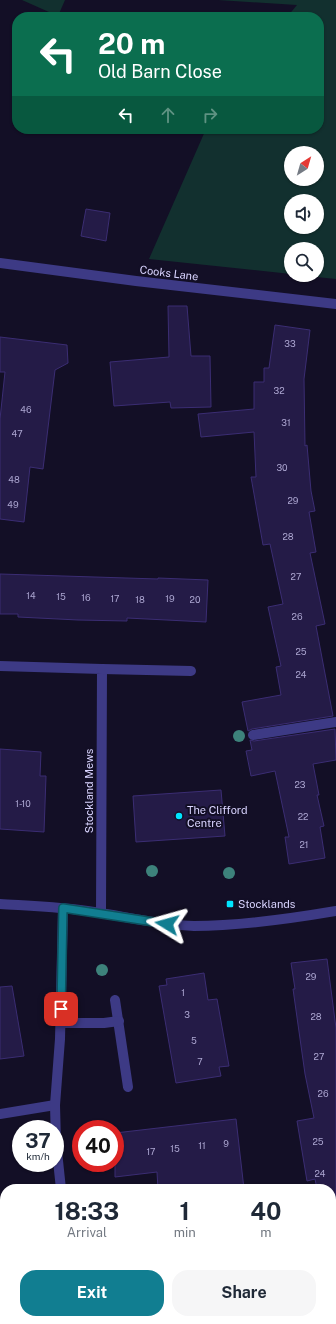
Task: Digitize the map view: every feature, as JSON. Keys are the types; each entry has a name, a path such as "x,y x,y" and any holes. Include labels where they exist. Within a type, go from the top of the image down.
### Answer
{"street":[{"name":"Cooks Lane","path":"0,263 136,281 336,304"},
{"path":"0,666 191,671"},
{"name":"Stockland Mews","path":"101,913 102,669"},
{"path":"253,735 336,722"},
{"path":"0,904 63,908 167,924 194,926 246,924 336,911"},
{"path":"60,1184 54,1105 60,1023 63,908"},
{"path":"115,1000 128,1086"},
{"path":"60,1023 104,1023 118,1021"},
{"path":"0,1114 54,1105"}],"green space":[{"path":"22,0 65,0 60,12 49,12"},
{"path":"218,0 336,0 336,279 324,278 324,242 284,242 284,273 149,259 204,134 324,134 324,12 291,12 297,5"}],"building":[{"path":"86,209 110,213 106,241 81,236"},
{"path":"168,306 187,306 191,356 210,356 211,407 171,408 170,402 114,406 110,362 169,357"},
{"path":"275,325 310,330 304,379 305,446 307,445 311,491 315,511 309,512 316,552 310,553 325,624 316,626 333,716 252,729 248,731 242,702 281,695 276,667 281,666 268,607 283,604 270,544 263,545 251,477 256,477 254,432 201,437 198,414 254,409 254,382 264,382 264,368 269,368"},
{"path":"0,337 67,345 68,363 55,370 43,469 30,467 24,522 0,519 0,419 5,372 0,372"},
{"path":"0,574 208,580 206,622 127,618 127,621 78,620 18,617 18,614 0,614"},
{"path":"335,729 336,760 313,764 319,795 317,795 324,826 320,827 325,858 289,864 285,837 289,837 275,771 251,776 246,751 252,750 250,740 254,741"},
{"path":"0,749 41,752 40,776 46,776 44,832 0,829"},
{"name":"The Clifford Centre","path":"221,790 225,836 136,842 133,796"},
{"path":"327,959 336,1028 336,1184 316,1184 315,1179 307,1181 297,1121 314,1118 305,1074 293,989 295,989 291,963"},
{"path":"204,973 208,1000 217,999 229,1066 219,1067 221,1076 176,1083 159,986 167,985 166,979"},
{"path":"12,986 24,1056 0,1059 0,987"},
{"path":"236,1119 243,1184 158,1184 157,1172 115,1177 115,1172 124,1172 124,1132"}],"place":[{"name":"The Clifford Centre","path":"179,816"},
{"name":"Stocklands","path":"230,904"}],"route":[{"path":"61,1009 63,908 167,924"}]}
